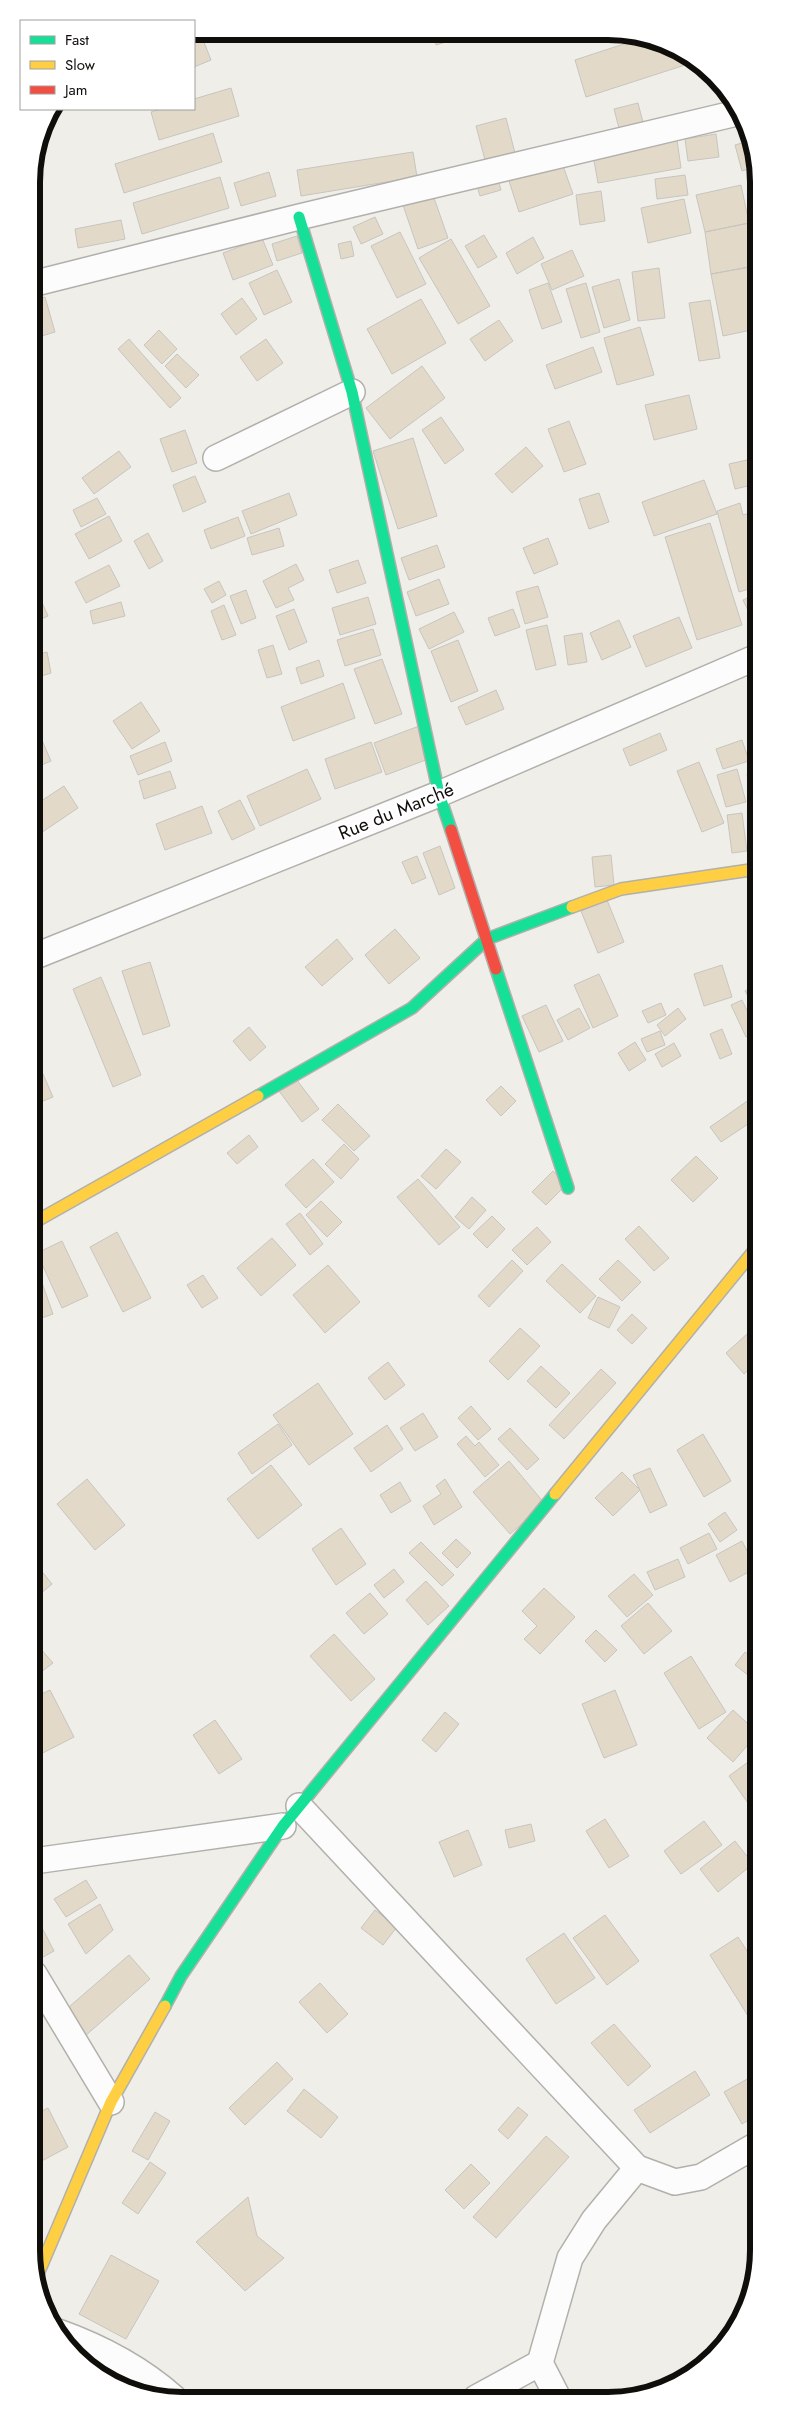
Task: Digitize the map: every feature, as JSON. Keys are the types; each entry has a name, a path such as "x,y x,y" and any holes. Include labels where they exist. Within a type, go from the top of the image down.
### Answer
{"street":[{"path":"40,282 299,217 732,114"},
{"path":"299,217 352,392 440,794 568,1188"},
{"path":"216,458 352,392"},
{"name":"Rue du Marché","path":"40,954 440,794 750,660"},
{"path":"40,1219 412,1008 487,939 621,889 750,869"},
{"path":"41,2267 111,2102 182,1976 282,1826 750,1256"},
{"path":"299,1806 637,2168 675,2182 701,2177 750,2149"},
{"path":"40,1860 282,1826"},
{"path":"40,1984 111,2102"},
{"path":"555,2392 540,2363 570,2258 594,2220 637,2168"},
{"path":"69,2336 131,2365 164,2391"},
{"path":"487,2392 540,2363"}],"building":[{"path":"195,40 203,40 211,60 195,67"},
{"path":"435,40 452,40 436,45"},
{"path":"630,42 671,55 684,62 685,65 586,97 575,60"},
{"path":"231,88 239,116 159,140 151,112 158,110 195,110 195,99"},
{"path":"638,103 645,130 621,136 614,109"},
{"path":"506,118 515,153 485,160 476,126"},
{"path":"213,133 222,162 124,193 115,164"},
{"path":"716,134 719,157 688,161 685,139"},
{"path":"677,140 681,168 598,183 593,155"},
{"path":"744,142 749,169 742,171 735,145"},
{"path":"413,152 417,177 301,196 297,170"},
{"path":"561,160 573,194 519,212 508,178"},
{"path":"269,172 276,196 241,206 234,183"},
{"path":"685,175 688,195 657,199 655,179"},
{"path":"497,176 501,190 480,196 476,183"},
{"path":"220,177 229,208 142,234 133,203"},
{"path":"741,185 749,223 705,232 696,195"},
{"path":"601,191 605,221 580,225 576,195"},
{"path":"433,195 448,238 418,249 403,205"},
{"path":"684,199 691,233 648,243 641,208"},
{"path":"375,217 383,234 361,244 353,227"},
{"path":"121,220 125,239 78,248 75,229"},
{"path":"749,223 750,267 711,274 705,232"},
{"path":"400,232 426,284 397,298 371,246"},
{"path":"484,235 497,257 478,268 465,246"},
{"path":"297,236 302,253 277,261 272,244"},
{"path":"533,237 544,258 517,274 506,253"},
{"path":"262,238 273,265 233,280 223,253"},
{"path":"451,239 490,306 458,324 419,258"},
{"path":"351,241 354,256 341,259 338,244"},
{"path":"572,250 584,276 552,290 541,264"},
{"path":"750,267 750,330 723,336 711,274"},
{"path":"659,268 665,318 638,321 632,272"},
{"path":"277,270 292,302 264,315 249,283"},
{"path":"619,279 630,320 604,328 592,287"},
{"path":"548,283 562,322 542,329 529,290"},
{"path":"586,283 600,332 581,338 566,289"},
{"path":"45,297 55,332 40,337 40,299"},
{"path":"242,298 257,319 236,335 221,314"},
{"path":"421,299 446,343 392,374 367,329"},
{"path":"710,300 720,358 699,361 689,303"},
{"path":"499,320 513,341 485,361 470,339"},
{"path":"640,327 654,375 617,385 604,338"},
{"path":"159,330 177,349 162,364 144,345"},
{"path":"129,339 181,398 170,408 118,349"},
{"path":"266,339 283,363 257,381 240,357"},
{"path":"593,347 602,372 555,389 546,365"},
{"path":"177,354 199,375 186,388 165,366"},
{"path":"422,366 445,398 390,439 366,408"},
{"path":"689,395 697,429 654,440 645,405"},
{"path":"441,417 464,450 445,464 422,430"},
{"path":"569,421 586,464 564,472 548,429"},
{"path":"185,430 197,463 172,472 160,439"},
{"path":"413,438 437,516 398,529 373,451"},
{"path":"526,447 543,466 512,493 495,474"},
{"path":"119,451 131,467 94,494 82,478"},
{"path":"750,459 750,485 735,489 729,464"},
{"path":"195,476 206,502 183,512 173,485"},
{"path":"704,480 717,514 654,536 642,502"},
{"path":"289,493 297,515 251,534 242,511"},
{"path":"599,493 609,522 589,529 579,499"},
{"path":"97,498 106,514 81,527 73,510"},
{"path":"740,503 743,515 750,513 750,589 739,592 717,511"},
{"path":"109,516 122,541 89,559 75,534"},
{"path":"238,517 245,536 211,549 204,530"},
{"path":"710,523 742,625 697,640 665,537"},
{"path":"279,528 284,546 252,555 247,538"},
{"path":"148,533 163,561 149,569 134,541"},
{"path":"548,538 558,564 534,574 523,548"},
{"path":"437,545 445,567 409,580 401,558"},
{"path":"358,560 366,583 337,593 329,570"},
{"path":"296,564 304,580 288,588 294,600 276,608 263,581"},
{"path":"109,565 120,586 86,603 75,582"},
{"path":"439,579 449,604 416,616 407,592"},
{"path":"219,581 226,595 212,603 204,589"},
{"path":"538,586 548,617 525,624 516,592"},
{"path":"246,590 256,618 241,624 230,596"},
{"path":"368,597 376,624 340,635 332,608"},
{"path":"750,597 750,615 743,600"},
{"path":"40,598 48,616 40,620"},
{"path":"121,602 125,616 93,624 90,611"},
{"path":"224,605 236,635 222,640 211,611"},
{"path":"294,609 307,642 289,650 276,616"},
{"path":"513,609 520,627 495,636 488,618"},
{"path":"454,612 464,632 429,649 419,629"},
{"path":"679,617 692,648 646,667 633,636"},
{"path":"619,620 631,647 602,660 590,633"},
{"path":"547,625 556,665 536,670 526,630"},
{"path":"373,629 381,655 345,666 337,640"},
{"path":"582,633 587,662 568,665 564,636"},
{"path":"458,640 478,691 451,702 431,651"},
{"path":"273,645 282,674 267,678 258,650"},
{"path":"47,652 51,673 40,676 40,654"},
{"path":"382,659 402,714 375,724 354,669"},
{"path":"319,660 324,676 301,684 296,668"},
{"path":"343,683 355,718 293,741 281,707"},
{"path":"496,690 504,709 466,725 458,707"},
{"path":"141,702 160,731 132,749 113,721"},
{"path":"419,726 431,758 386,775 374,743"},
{"path":"660,733 667,750 630,766 623,749"},
{"path":"40,738 51,761 40,766"},
{"path":"742,740 749,761 723,769 716,749"},
{"path":"165,742 172,761 138,775 130,756"},
{"path":"371,742 382,772 335,789 325,759"},
{"path":"699,762 724,823 702,832 677,771"},
{"path":"307,769 321,799 260,826 247,796"},
{"path":"737,769 746,802 726,807 717,775"},
{"path":"170,771 176,788 144,799 139,781"},
{"path":"750,773 750,787 747,774"},
{"path":"64,786 78,808 40,834 40,802"},
{"path":"240,800 255,829 232,840 218,811"},
{"path":"202,806 212,833 165,850 156,824"},
{"path":"742,813 747,851 732,853 727,815"},
{"path":"440,846 455,888 439,895 423,853"},
{"path":"611,855 614,885 595,887 592,857"},
{"path":"417,856 426,878 412,884 402,862"},
{"path":"607,900 624,942 598,953 581,911"},
{"path":"395,929 420,958 389,984 365,955"},
{"path":"337,939 353,959 322,986 305,967"},
{"path":"150,962 170,1026 143,1035 122,971"},
{"path":"722,965 732,997 704,1006 694,974"},
{"path":"599,974 618,1016 593,1028 574,985"},
{"path":"101,977 141,1075 113,1087 73,989"},
{"path":"750,988 750,1000 745,991"},
{"path":"742,1000 750,1017 750,1035 746,1037 731,1005"},
{"path":"661,1003 666,1015 648,1023 642,1011"},
{"path":"546,1005 563,1041 539,1052 522,1016"},
{"path":"579,1008 590,1028 568,1040 557,1020"},
{"path":"678,1008 686,1019 665,1036 657,1025"},
{"path":"249,1027 266,1047 250,1061 233,1041"},
{"path":"722,1029 732,1054 720,1059 710,1034"},
{"path":"660,1031 665,1045 647,1052 641,1039"},
{"path":"635,1042 646,1060 629,1071 618,1053"},
{"path":"674,1043 681,1056 662,1067 655,1054"},
{"path":"40,1067 53,1097 40,1102"},
{"path":"296,1079 319,1109 302,1122 279,1091"},
{"path":"501,1086 516,1101 501,1116 486,1100"},
{"path":"750,1099 750,1123 721,1142 710,1127"},
{"path":"338,1104 370,1136 354,1151 322,1120"},
{"path":"249,1135 258,1147 237,1164 227,1153"},
{"path":"344,1144 359,1159 341,1179 325,1164"},
{"path":"446,1149 461,1162 436,1189 421,1176"},
{"path":"696,1156 718,1178 693,1202 671,1180"},
{"path":"313,1159 334,1182 306,1208 285,1185"},
{"path":"553,1171 566,1185 546,1205 532,1192"},
{"path":"418,1179 460,1227 439,1245 397,1197"},
{"path":"472,1197 486,1210 469,1229 455,1217"},
{"path":"321,1201 342,1222 327,1237 306,1215"},
{"path":"300,1213 323,1244 310,1255 286,1224"},
{"path":"492,1216 505,1229 487,1248 473,1234"},
{"path":"639,1226 669,1258 654,1271 625,1239"},
{"path":"537,1227 551,1242 527,1265 512,1250"},
{"path":"117,1232 151,1298 123,1312 90,1247"},
{"path":"272,1238 296,1265 261,1296 237,1268"},
{"path":"62,1241 88,1296 62,1308 40,1260 40,1252"},
{"path":"512,1260 523,1271 489,1307 478,1296"},
{"path":"618,1260 641,1282 622,1301 599,1279"},
{"path":"562,1264 596,1296 580,1313 546,1281"},
{"path":"328,1265 360,1302 325,1333 293,1295"},
{"path":"203,1275 218,1298 202,1308 187,1285"},
{"path":"40,1277 53,1314 40,1319"},
{"path":"598,1297 620,1307 609,1328 588,1318"},
{"path":"632,1314 647,1328 632,1344 617,1330"},
{"path":"520,1328 540,1346 508,1380 489,1361"},
{"path":"750,1331 750,1368 744,1374 726,1353"},
{"path":"388,1362 405,1385 385,1400 368,1378"},
{"path":"541,1366 570,1393 556,1408 527,1381"},
{"path":"601,1369 616,1383 564,1439 549,1425"},
{"path":"318,1383 353,1434 309,1465 273,1415"},
{"path":"471,1406 491,1429 478,1440 458,1418"},
{"path":"423,1413 438,1437 415,1451 400,1428"},
{"path":"278,1424 292,1445 252,1474 238,1453"},
{"path":"387,1425 403,1449 371,1472 354,1448"},
{"path":"510,1428 539,1459 527,1470 498,1439"},
{"path":"703,1434 731,1481 704,1497 677,1450"},
{"path":"466,1436 475,1446 479,1442 499,1465 485,1477 457,1444"},
{"path":"509,1461 545,1504 510,1534 473,1492"},
{"path":"271,1465 302,1505 258,1539 227,1499"},
{"path":"650,1468 667,1505 650,1513 633,1475"},
{"path":"622,1472 640,1490 613,1516 595,1498"},
{"path":"87,1479 125,1525 95,1550 57,1504"},
{"path":"445,1479 462,1507 434,1525 423,1506 441,1494 436,1486"},
{"path":"400,1482 411,1501 391,1513 380,1495"},
{"path":"725,1512 737,1530 720,1542 708,1524"},
{"path":"341,1528 366,1564 336,1585 312,1549"},
{"path":"709,1533 717,1549 688,1564 680,1548"},
{"path":"456,1539 471,1553 457,1568 442,1553"},
{"path":"742,1541 750,1556 750,1571 730,1582 716,1555"},
{"path":"421,1542 454,1575 442,1586 409,1553"},
{"path":"678,1559 685,1577 655,1590 647,1572"},
{"path":"40,1569 52,1584 40,1594"},
{"path":"394,1569 404,1582 384,1598 374,1585"},
{"path":"634,1574 653,1595 627,1617 608,1596"},
{"path":"426,1581 449,1606 428,1625 406,1600"},
{"path":"544,1588 575,1617 540,1654 524,1639 537,1626 522,1611"},
{"path":"370,1593 388,1614 364,1634 346,1613"},
{"path":"648,1603 672,1631 644,1654 621,1626"},
{"path":"596,1630 617,1650 605,1662 585,1641"},
{"path":"334,1634 375,1679 351,1701 310,1656"},
{"path":"40,1648 53,1663 40,1673"},
{"path":"745,1652 750,1656 750,1677 735,1665"},
{"path":"691,1656 726,1712 699,1729 664,1673"},
{"path":"50,1690 74,1737 40,1754 40,1695"},
{"path":"615,1690 637,1745 604,1758 582,1704"},
{"path":"733,1710 750,1726 750,1742 733,1762 707,1738"},
{"path":"445,1712 459,1724 436,1752 422,1740"},
{"path":"215,1720 242,1759 219,1774 193,1735"},
{"path":"750,1761 750,1806 729,1776"},
{"path":"605,1819 629,1856 609,1868 586,1831"},
{"path":"704,1821 722,1845 681,1874 664,1851"},
{"path":"531,1824 535,1841 509,1848 505,1830"},
{"path":"468,1830 482,1865 454,1877 439,1842"},
{"path":"735,1841 750,1860 750,1866 718,1892 700,1869"},
{"path":"86,1880 97,1898 66,1917 54,1899"},
{"path":"100,1904 113,1930 86,1954 68,1924"},
{"path":"375,1910 397,1927 383,1945 361,1928"},
{"path":"605,1915 639,1961 607,1985 573,1938"},
{"path":"40,1924 54,1951 40,1959"},
{"path":"564,1933 595,1978 556,2004 526,1959"},
{"path":"738,1937 750,1956 750,2015 748,2016 710,1955"},
{"path":"129,1955 150,1979 84,2037 62,2013"},
{"path":"320,1983 348,2014 327,2033 299,2002"},
{"path":"614,2024 651,2066 628,2086 591,2043"},
{"path":"277,2062 293,2079 245,2125 229,2108"},
{"path":"695,2071 710,2095 650,2133 634,2110"},
{"path":"750,2077 750,2120 742,2124 724,2092"},
{"path":"304,2089 338,2117 321,2138 287,2111"},
{"path":"518,2107 528,2115 508,2139 498,2130"},
{"path":"48,2108 68,2147 40,2162 40,2112"},
{"path":"155,2112 170,2121 148,2160 132,2151"},
{"path":"546,2136 569,2157 496,2238 473,2217"},
{"path":"150,2162 166,2173 138,2214 122,2203"},
{"path":"471,2164 490,2183 464,2209 445,2190"},
{"path":"248,2197 257,2236 284,2258 245,2291 196,2242"},
{"path":"111,2255 159,2281 126,2339 79,2314"}],"traffic: fast":[{"path":"299,217 352,392 439,794 451,830"},
{"path":"258,1096 412,1008 487,939 572,907"},
{"path":"496,969 568,1188"},
{"path":"165,2006 181,1976 283,1826 555,1494"}],"traffic: slow":[{"path":"572,907 621,889 750,870"},
{"path":"40,1219 258,1096"},
{"path":"555,1494 750,1256"},
{"path":"41,2267 111,2102 165,2006"}],"traffic: jam":[{"path":"451,830 496,969"}]}
